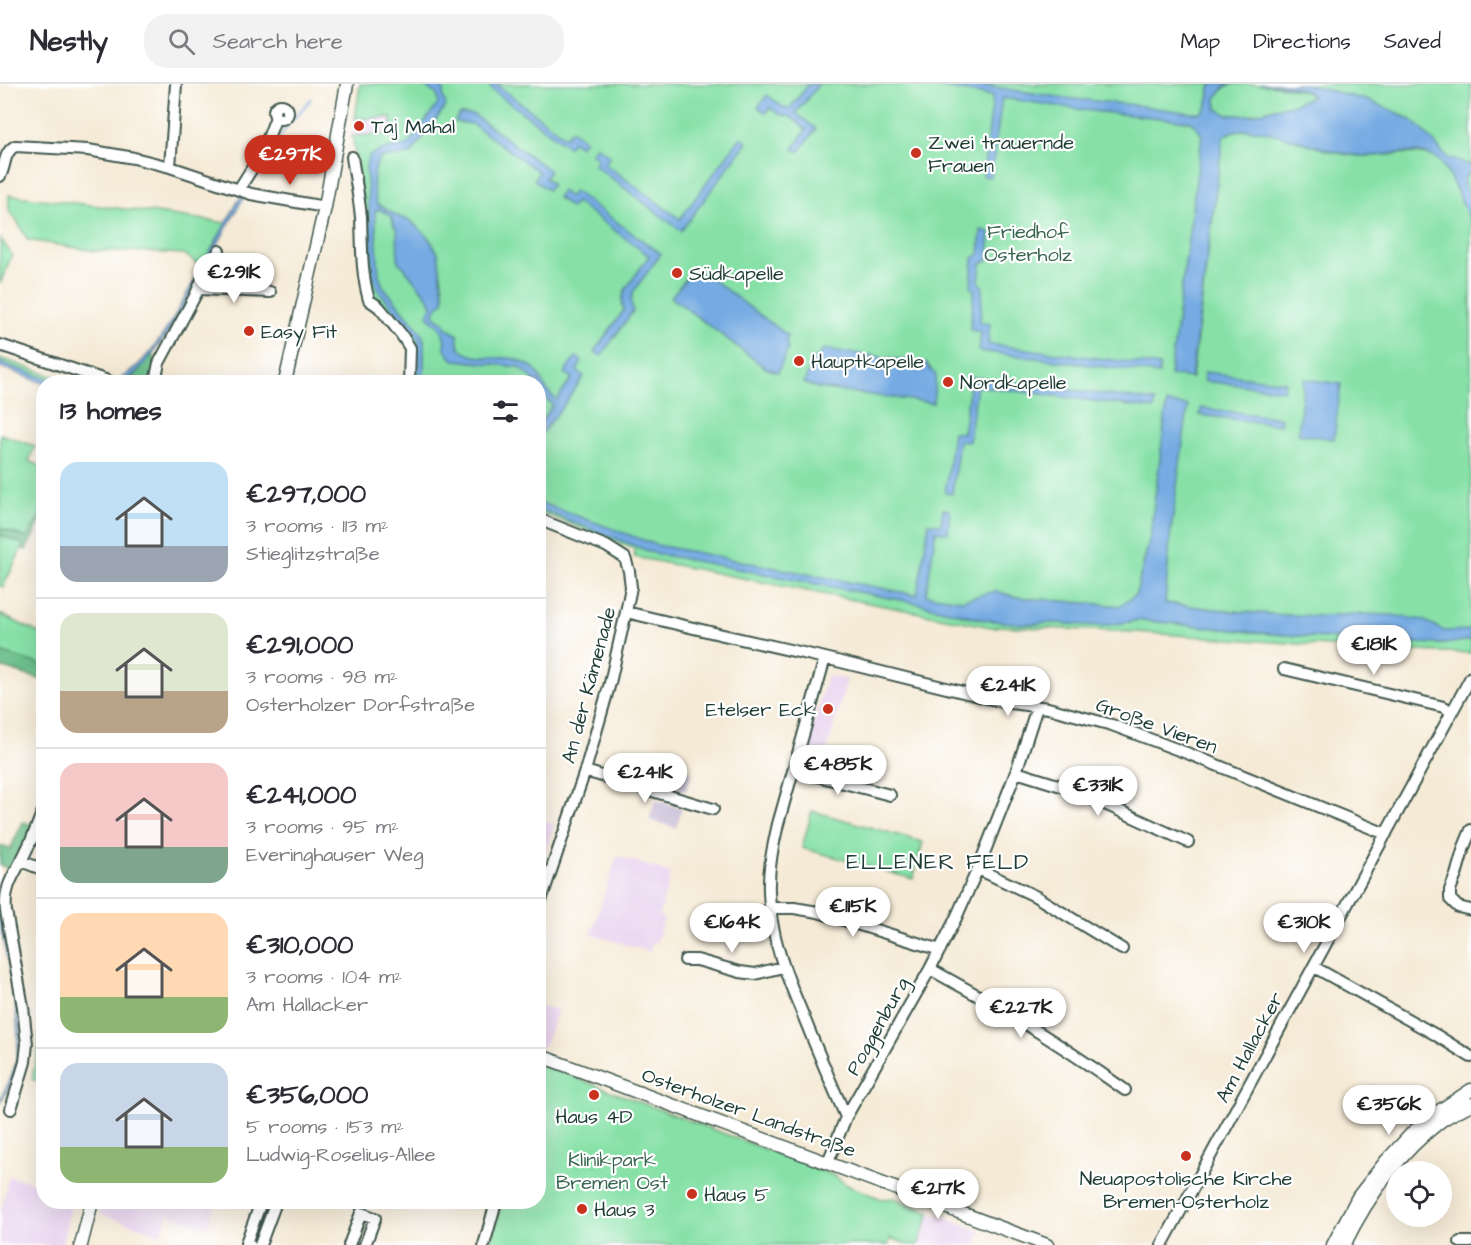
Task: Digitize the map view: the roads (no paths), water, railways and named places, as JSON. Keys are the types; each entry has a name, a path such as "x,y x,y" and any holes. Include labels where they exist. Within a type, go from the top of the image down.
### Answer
{"main road":[{"path":"287,375 325,207 347,84"},
{"name":"Osterholzer Landstraße","path":"546,1058 1047,1245"},
{"path":"1333,1245 1358,1197 1387,1160 1413,1132 1433,1115 1471,1090"},
{"path":"1344,1245 1363,1210 1393,1168 1443,1119 1471,1104"},
{"path":"81,1245 90,1209"}],"street":[{"path":"170,167 176,84"},
{"path":"239,189 264,151 276,117"},
{"path":"0,176 4,169 6,155 10,149 15,147 88,150 170,167 251,194 325,207"},
{"path":"352,157 360,214 365,286 369,300 379,307 410,348 409,375"},
{"path":"156,375 159,363 219,251"},
{"path":"199,289 270,292"},
{"path":"0,345 90,375"},
{"name":"An der Kämenade","path":"546,522 606,546 625,558 631,587 610,683 585,771 546,873"},
{"name":"Große Vieren","path":"626,612 1003,702 1048,708 1112,725 1386,834"},
{"path":"825,658 772,848 769,871 770,908 773,931 783,967 846,1117"},
{"path":"1284,669 1444,707 1452,712"},
{"name":"Am Hallacker","path":"1162,1245 1471,677"},
{"name":"Poggenburg","path":"828,1162 846,1117 930,969 978,869 1016,771 1037,707"},
{"path":"794,770 890,795"},
{"path":"585,771 713,809"},
{"path":"1016,771 1074,790 1188,842"},
{"path":"11,1109 25,1062 27,1044 5,897 10,879 27,850 36,828"},
{"path":"1471,830 1450,890 1450,899 1458,907 1471,910"},
{"path":"21,861 36,867"},
{"path":"978,869 1035,897 1122,949"},
{"path":"770,908 794,908 818,912 940,950"},
{"path":"685,960 697,960 755,974 783,967"},
{"path":"1314,967 1471,1057"},
{"path":"930,969 986,999 1125,1090"},
{"path":"250,1245 246,1244 258,1209"},
{"path":"260,1245 273,1209"},
{"path":"484,1245 494,1209"},
{"path":"350,1245 361,1213 375,1218 365,1245"}],"water":[{"path":"421,84 435,84 444,90 446,106 411,154 380,158 375,168 374,180 377,204 401,218 408,219 425,234 438,253 444,295 443,302 434,313 445,323 446,328 458,335 458,344 462,350 476,356 519,360 532,367 539,375 529,375 519,367 454,360 446,352 443,334 428,314 432,306 430,300 398,262 397,230 392,217 378,209 375,212 379,275 383,286 421,332 424,340 424,375 418,375 418,339 378,290 373,277 366,165 370,155 382,150 407,146 438,104 437,95"},
{"path":"490,84 499,84 565,137 571,130 585,140 580,146 573,141 568,147 491,89"},
{"path":"809,84 819,84 796,113 816,129 799,152 793,149 806,130 791,117 779,114 770,108 766,113 758,107 767,95 789,109"},
{"path":"918,84 975,84 1065,98 1201,113 1207,106 1210,87 1213,84 1233,84 1225,87 1216,98 1217,109 1228,115 1251,115 1292,105 1313,96 1295,88 1261,84 1305,84 1369,101 1398,113 1421,128 1448,158 1471,165 1471,174 1467,174 1464,185 1471,202 1471,223 1446,170 1437,159 1429,155 1412,152 1356,155 1333,151 1276,134 1246,130 1233,131 1223,137 1191,378 1170,375 1202,136 1197,127 1189,121 1091,111 1002,98 991,177 983,176 993,96"},
{"path":"460,114 474,115 550,171 545,178 552,184 548,190 534,180 539,172 472,124 456,122"},
{"path":"741,137 747,142 681,231 594,165 598,158 591,153 596,146 610,156 605,164 680,219"},
{"path":"562,191 570,197 574,191 661,254 633,292 631,301 633,311 601,356 594,352 624,310 622,301 625,290 649,256 576,202 571,208 557,197"},
{"path":"241,196 244,197 170,330 138,370 132,375 125,375 142,361 170,324"},
{"path":"981,230 990,232 988,260 981,264 979,282 983,287 980,322 990,324 988,344 1160,366 1159,374 979,351 981,332 970,330 974,291 971,286 973,258 979,254"},
{"path":"704,273 788,336 786,341 788,349 778,372 766,368 671,297 688,276 693,277"},
{"path":"823,349 927,363 936,375 933,403 818,388 804,383 813,360"},
{"path":"576,357 582,361 577,371 584,376 546,428 546,415 553,405 546,399 546,388 557,400 572,378 564,373"},
{"path":"0,362 36,375 36,380 0,367"},
{"path":"1205,372 1285,382 1284,390 1204,381"},
{"path":"971,377 1155,401 1154,409 977,386 969,442 959,441 952,494 945,493 953,432 963,433"},
{"path":"1304,379 1341,384 1334,439 1298,434"},
{"path":"1167,403 1188,406 1170,538 1165,603 1284,615 1392,615 1423,620 1444,631 1471,630 1471,640 1445,644 1377,642 1141,620 1102,626 1056,623 1024,624 985,620 916,603 653,553 546,512 546,505 657,545 917,595 929,523 941,524 943,509 950,510 948,533 936,531 926,595 962,600 996,591 1015,597 1121,606 1136,594 1150,537"},
{"path":"1201,408 1281,418 1280,425 1200,415"},
{"path":"0,910 15,988 20,1048 15,1075 0,1103 14,1068 18,1039"}],"waterway":[{"path":"248,188 277,141 311,99"}],"place":[{"name":"Taj Mahal","path":"359,126"},
{"name":"Zwei trauernde Frauen","path":"916,153"},
{"name":"Südkapelle","path":"677,273"},
{"name":"Easy Fit","path":"249,331"},
{"name":"Hauptkapelle","path":"799,361"},
{"name":"Nordkapelle","path":"948,382"},
{"name":"Etelser Eck","path":"828,709"},
{"name":"Haus 4D","path":"594,1095"},
{"name":"Neuapostolische Kirche Bremen-Osterholz","path":"1186,1156"},
{"name":"Haus 5","path":"692,1194"},
{"name":"Haus 3","path":"582,1209"}],"district":[{"name":"ELLENER FELD","path":"938,861"}],"park label":[{"name":"Friedhof Osterholz","path":"1028,242"},
{"name":"Klinikpark Bremen Ost","path":"612,1170"}]}
